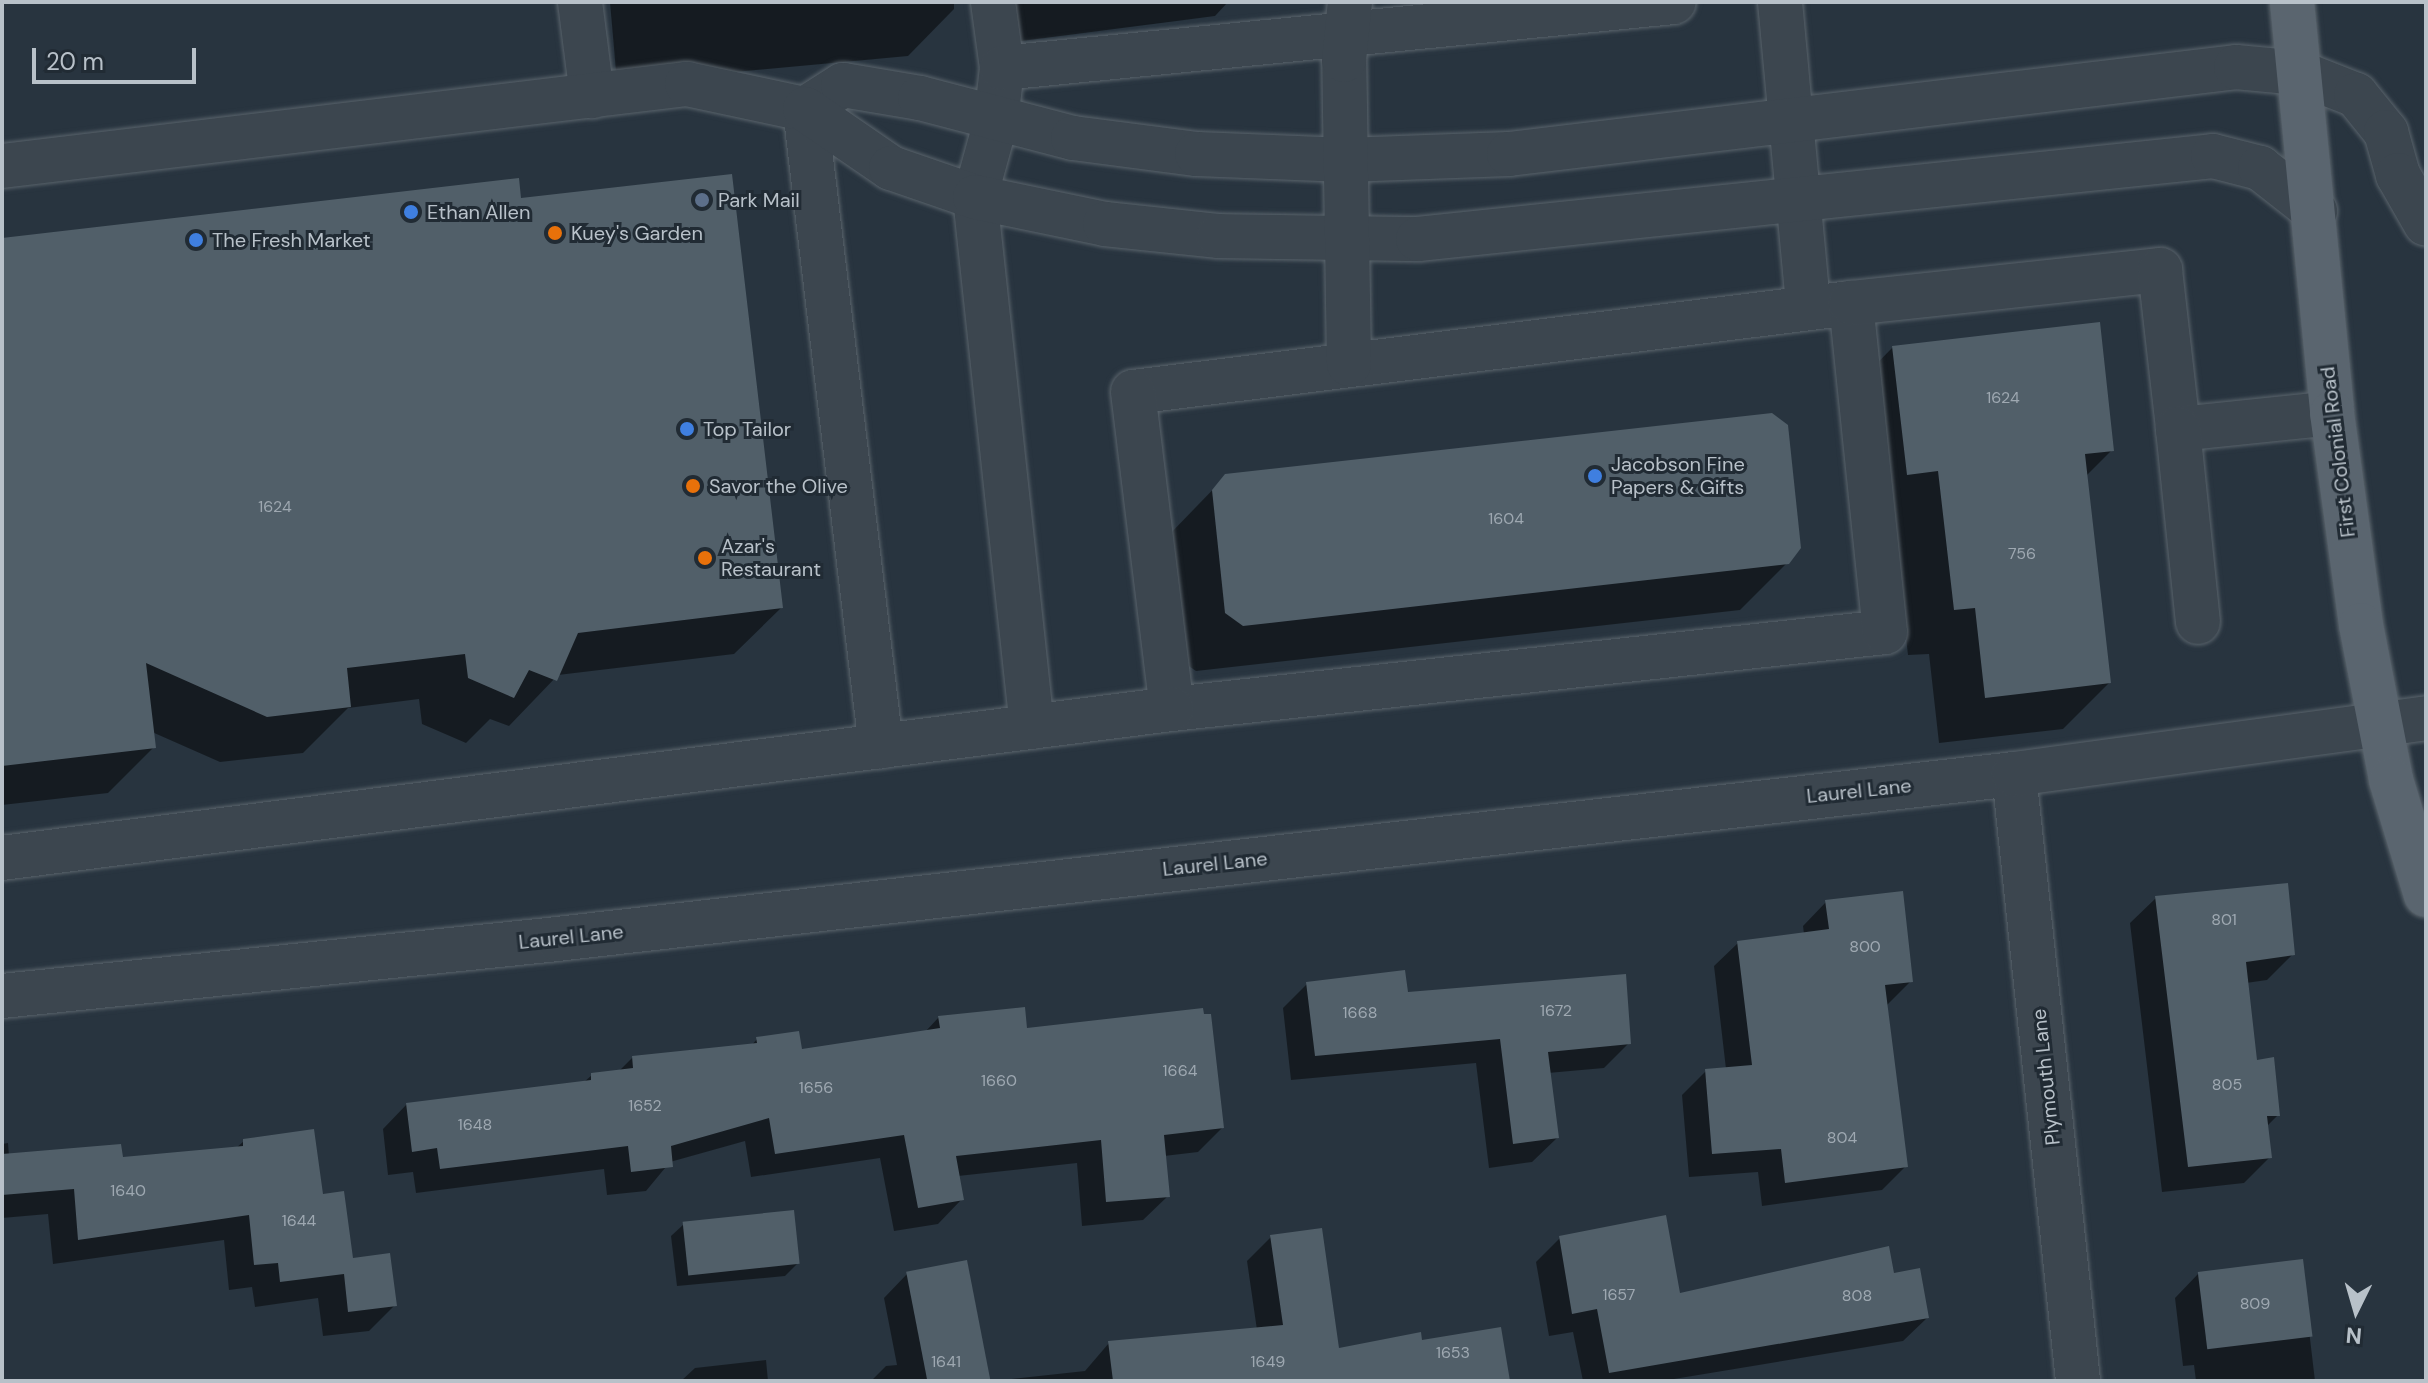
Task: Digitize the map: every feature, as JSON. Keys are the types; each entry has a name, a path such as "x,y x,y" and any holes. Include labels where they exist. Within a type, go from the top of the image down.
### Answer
{"main road":[{"name":"First Colonial Road","path":"2292,2 2315,211 2332,413 2378,727 2426,895"}],"street":[{"path":"580,2 592,96"},
{"path":"993,2 1002,68 996,121 975,197 1032,727"},
{"path":"1002,68 1348,20 1674,2"},
{"path":"2,858 1172,709 1885,632 1829,304 1798,200 1780,2"},
{"path":"1348,20 1346,160 1349,364"},
{"path":"805,109 843,85 920,98 996,121 1073,138 1197,154 1346,160 1509,154 2236,67 2300,73 2356,95 2371,109 2386,132 2398,175 2426,224"},
{"path":"2,166 687,84 805,109 891,168 975,197 1105,224 1219,236 1348,241 1418,239 2213,156 2260,168 2315,211"},
{"path":"805,109 881,746"},
{"path":"1172,709 1133,392 1829,304 2160,270 2198,622"},
{"path":"2178,429 2332,413"},
{"name":"Laurel Lane","path":"2,996 557,939 2014,774 2378,727 2426,718"},
{"name":"Plymouth Lane","path":"2014,774 2078,1381"}],"building":[{"path":"732,174 783,608 578,633 557,681 529,670 514,698 468,678 465,654 347,668 351,707 267,717 146,663 156,748 2,766 2,238 519,178 521,198"},
{"path":"2100,322 2114,451 2085,454 2111,683 1985,698 1975,608 1954,610 1938,471 1907,475 1892,346"},
{"path":"1772,413 1788,425 1801,548 1789,564 1243,626 1225,613 1212,490 1225,474"},
{"path":"2288,883 2295,955 2246,962 2257,1060 2274,1057 2280,1116 2267,1116 2272,1158 2188,1167 2155,896"},
{"path":"1903,891 1913,982 1885,985 1908,1167 1785,1183 1781,1149 1712,1154 1705,1069 1752,1065 1737,941 1829,929 1825,900"},
{"path":"1405,970 1408,992 1626,974 1631,1044 1548,1052 1559,1138 1513,1144 1500,1039 1315,1056 1306,982"},
{"path":"1025,1007 1027,1028 1203,1008 1204,1014 1211,1014 1224,1128 1164,1135 1170,1197 1106,1202 1101,1140 956,1156 964,1200 918,1208 904,1135 775,1154 769,1118 671,1146 673,1167 631,1172 628,1146 440,1169 437,1148 412,1152 406,1103 591,1080 591,1073 633,1068 632,1056 757,1043 756,1037 799,1031 802,1049 940,1028 938,1016"},
{"path":"314,1129 323,1194 344,1191 353,1258 390,1253 397,1306 348,1312 344,1274 280,1282 278,1263 254,1265 249,1215 78,1240 74,1189 2,1195 2,1154 121,1144 123,1157 243,1146 243,1139"},
{"path":"794,1210 800,1264 688,1275 683,1222"},
{"path":"1666,1215 1680,1293 1889,1246 1894,1273 1920,1268 1929,1318 1609,1373 1597,1309 1572,1314 1559,1236"},
{"path":"1322,1228 1339,1348 1421,1332 1422,1340 1501,1327 1510,1381 1113,1381 1108,1341 1283,1325 1270,1235"},
{"path":"2303,1259 2313,1336 2207,1349 2198,1272"},
{"path":"967,1260 990,1381 927,1381 906,1272"}],"place":[{"name":"Park Mail","path":"702,200"},
{"name":"Ethan Allen","path":"411,212"},
{"name":"Kuey's Garden","path":"555,233"},
{"name":"The Fresh Market","path":"196,240"},
{"name":"Top Tailor","path":"687,429"},
{"name":"Jacobson Fine Papers & Gifts","path":"1595,476"},
{"name":"Savor the Olive","path":"693,486"},
{"name":"Azar's Restaurant","path":"705,558"}]}
